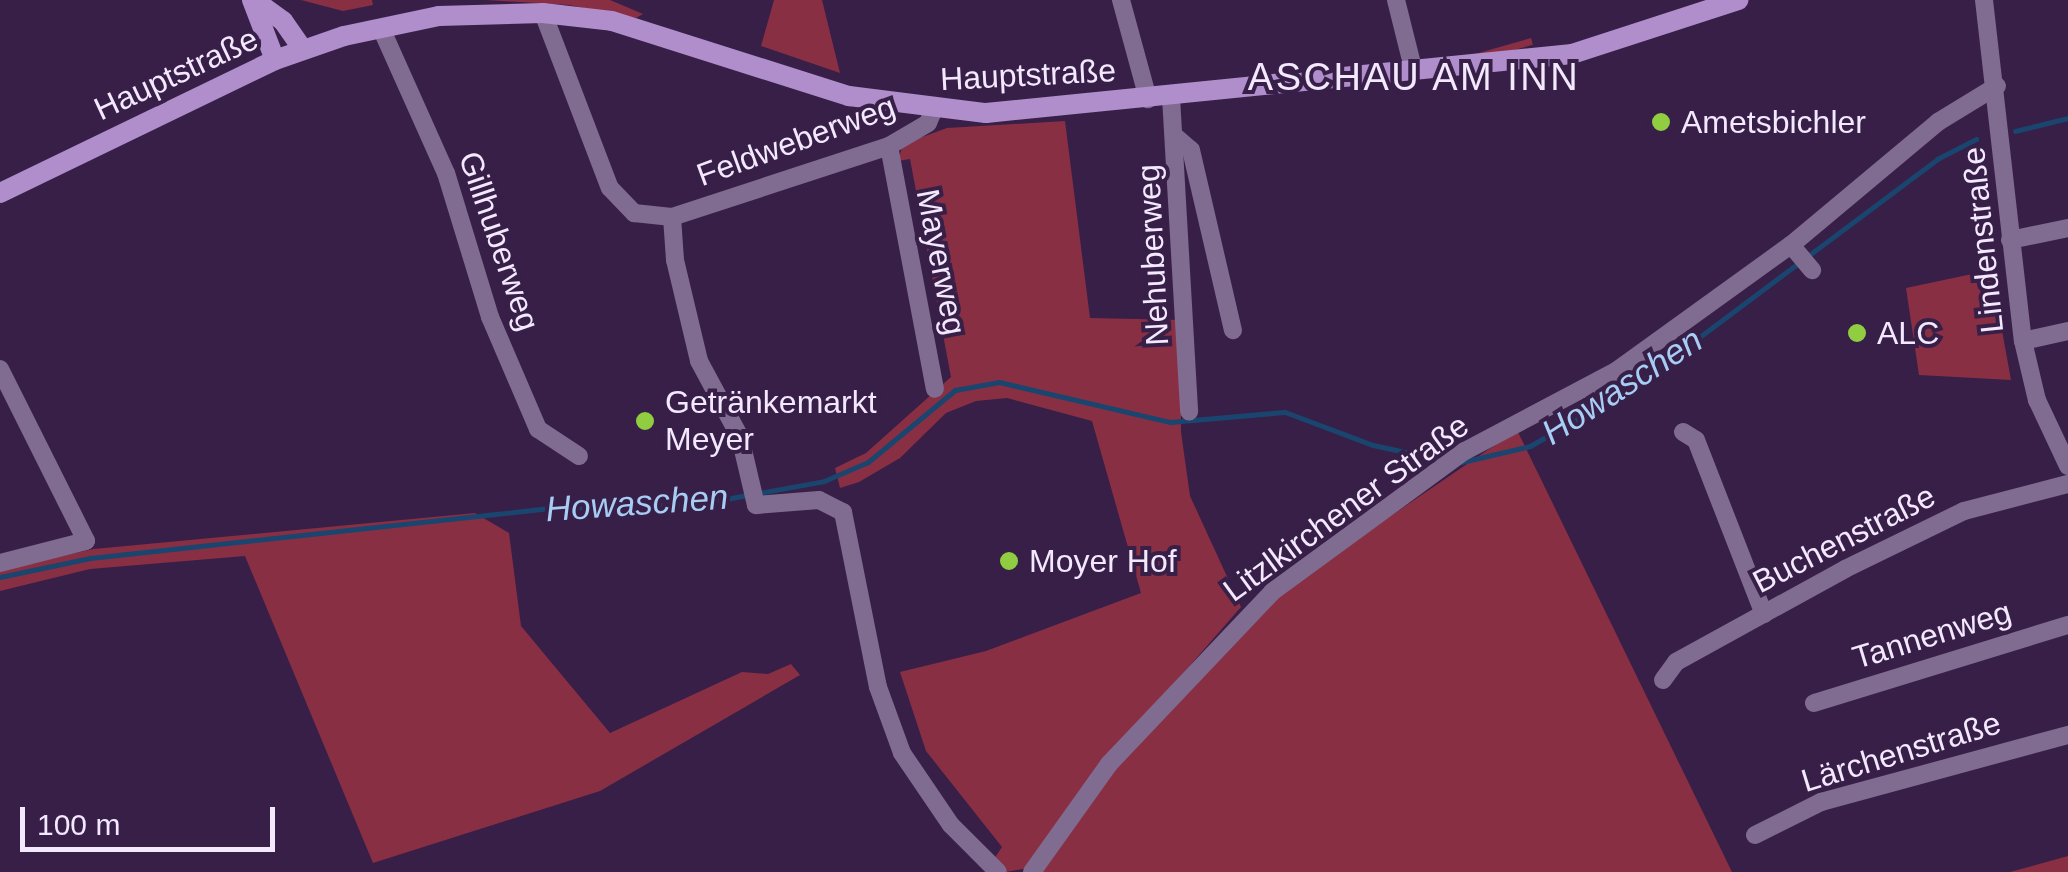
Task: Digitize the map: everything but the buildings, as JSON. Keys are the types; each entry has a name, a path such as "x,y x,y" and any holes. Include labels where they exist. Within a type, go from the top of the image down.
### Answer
{"main road":[{"path":"253,0 283,21 302,50"},
{"path":"253,0 275,60"},
{"name":"Hauptstraße","path":"0,193 275,60 473,6 635,26 838,92 932,111 1014,112 1572,54 1738,0"}],"street":[{"path":"1120,0 1148,99"},
{"path":"1396,0 1414,72"},
{"name":"Lindenstraße","path":"1984,0 1998,86 2010,240 2024,341 2037,400 2068,466"},
{"path":"543,12 610,188 634,213 672,217 674,260 699,361 740,437 756,505 819,500 843,512 878,687 902,754 951,825 998,872"},
{"name":"Gillhuberweg","path":"381,28 446,172 490,317 538,429 579,456"},
{"name":"Litzlkirchener Straße","path":"1032,872 1109,764 1250,611 1465,451 1616,372 1794,248 1938,122 1998,86"},
{"name":"Nehuberweg","path":"1171,96 1177,138 1189,410"},
{"name":"Feldweberweg","path":"672,217 889,146 928,123 932,111"},
{"path":"1177,138 1191,150 1233,330"},
{"name":"Mayerweg","path":"889,146 936,389"},
{"path":"2010,240 2068,228"},
{"path":"1794,248 1812,270"},
{"path":"2024,341 2068,331"},
{"path":"0,369 84,528 82,545 0,563"},
{"path":"1683,432 1696,440 1764,614"},
{"name":"Buchenstraße","path":"1663,680 1676,662 1964,511 2068,484"},
{"name":"Tannenweg","path":"1814,703 2068,625"},
{"name":"Lärchenstraße","path":"1755,835 1821,802 2068,735"}],"shaded area":[{"path":"301,0 372,0 373,5 343,11"},
{"path":"486,0 610,0 643,14 636,18 569,5"},
{"path":"774,0 822,0 840,73 761,46"},
{"path":"1531,38 1533,45 1427,75 1425,68"},
{"path":"1065,121 1090,318 1181,320 1181,432 1190,496 1241,607 1109,758 1028,868 1006,872 992,862 1002,847 926,751 900,672 986,651 1141,593 1092,421 1007,398 976,401 946,413 900,458 859,482 840,488 835,468 866,453 951,377 910,159 898,161 903,144 947,128"},
{"path":"1991,270 2011,380 1919,375 1906,288"},
{"path":"1517,430 1732,872 1041,872 1117,765 1285,588"},
{"path":"475,513 509,533 521,626 610,733 742,672 768,674 791,664 800,675 600,791 373,863 245,556 90,569 0,591 0,569 94,549"},
{"path":"2068,856 2068,872 2010,872"}],"waterway":[{"name":"Howaschen","path":"2015,131 2068,118"},
{"name":"Howaschen","path":"1462,462 1530,446 1630,389 1937,159 1976,139"},
{"name":"Howaschen","path":"0,577 90,558 550,508 698,504 824,481 868,462 955,390 999,382 1170,422 1285,412 1373,445 1441,460"}],"place":[{"name":"Ametsbichler","path":"1661,122"},
{"name":"ALC","path":"1857,333"},
{"name":"Getränkemarkt Meyer","path":"645,421"},
{"name":"Moyer Hof","path":"1009,561"}],"district":[{"name":"ASCHAU AM INN","path":"1414,78"}]}
